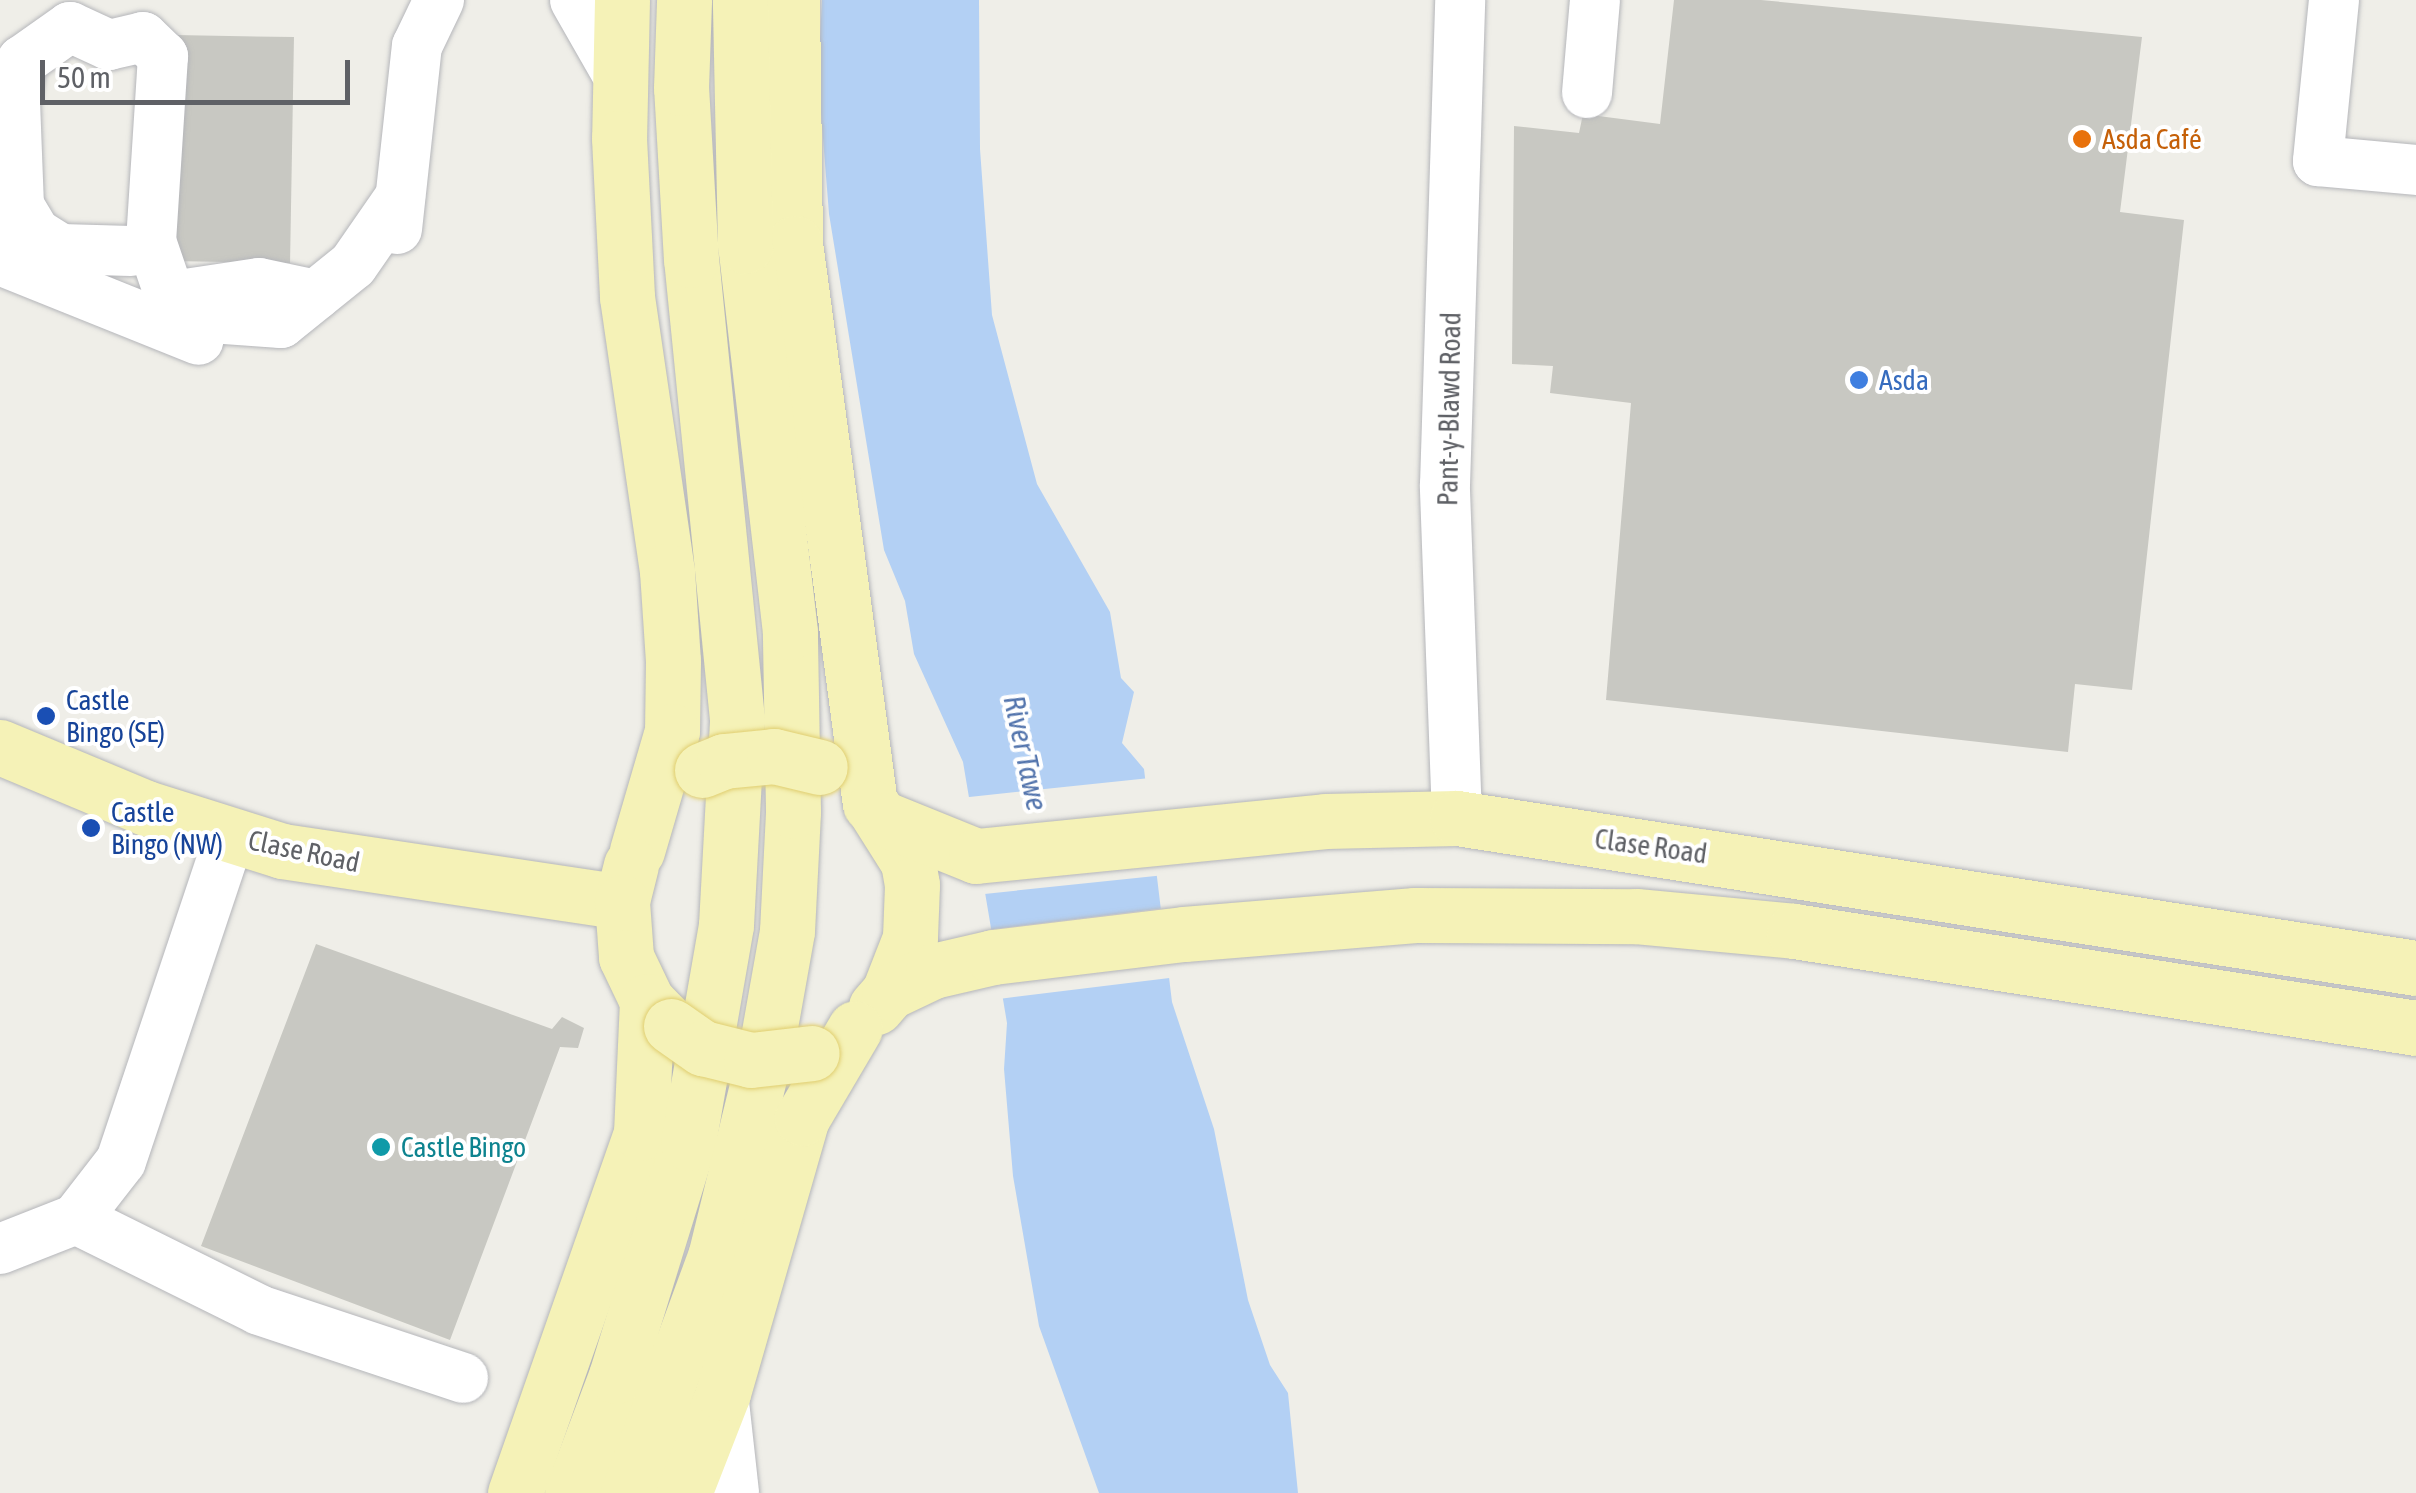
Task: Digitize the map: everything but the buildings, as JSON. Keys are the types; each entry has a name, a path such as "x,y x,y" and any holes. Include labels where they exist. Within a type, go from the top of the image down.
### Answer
{"main road":[{"path":"622,0 619,77 627,297 668,571 672,661 672,731 629,877 626,957 659,1014 704,1048 751,1060 852,1024 932,971 993,957 1184,934 1414,915 1636,916 1794,931 2416,1028"},
{"path":"572,1493 616,1376 683,1160 726,925 737,718 692,260 681,88 684,0"},
{"path":"628,1493 714,1257 766,1048 787,931 793,811 790,632 745,246 740,0"},
{"path":"727,1492 723,1392 802,1118 852,1024 910,938 912,885 878,812 795,243 792,0"},
{"name":"Clase Road","path":"0,748 146,808 282,851 629,877"},
{"path":"629,877 666,805 702,770 752,756 820,768 878,812"},
{"name":"Clase Road","path":"878,812 976,856 1325,821 1457,818 2416,968"},
{"path":"516,1493 641,1133 659,1014"}],"street":[{"path":"0,260 146,314 222,351 305,328 366,294 396,244 417,46 440,0"},
{"path":"575,0 619,77"},
{"name":"Pant-y-Blawd Road","path":"1457,818 1445,485 1460,0"},
{"path":"1587,93 1595,0"},
{"path":"2334,0 2318,162 2416,170"},
{"path":"131,250 62,249 9,222 15,104 22,61 70,27 109,45 142,38 163,56 151,240 169,294 199,297 259,282 316,295 354,265 400,198"},
{"path":"0,1249 76,1219 121,1161 230,835"},
{"path":"76,1219 259,1310 462,1378"}],"water":[{"name":"River Tawe","path":"822,0 979,0 980,149 992,315 1037,484 1110,612 1121,678 1134,692 1122,743 1144,769 1172,1002 1214,1129 1248,1300 1270,1365 1288,1393 1298,1493 1099,1493 1039,1326 1013,1176 1004,1069 1007,1023 963,762 914,654 905,601 884,550 829,214 818,75"}],"pier":[{"path":"1150,778 1160,875 977,895 967,797"},
{"path":"1165,908 1174,977 997,999 988,930"}],"place":[{"name":"Asda Café","path":"2082,139"},
{"name":"Asda","path":"1859,380"},
{"name":"Castle Bingo (SE)","path":"46,716"},
{"name":"Castle Bingo (NW)","path":"91,828"},
{"name":"Castle Bingo","path":"381,1147"}]}
